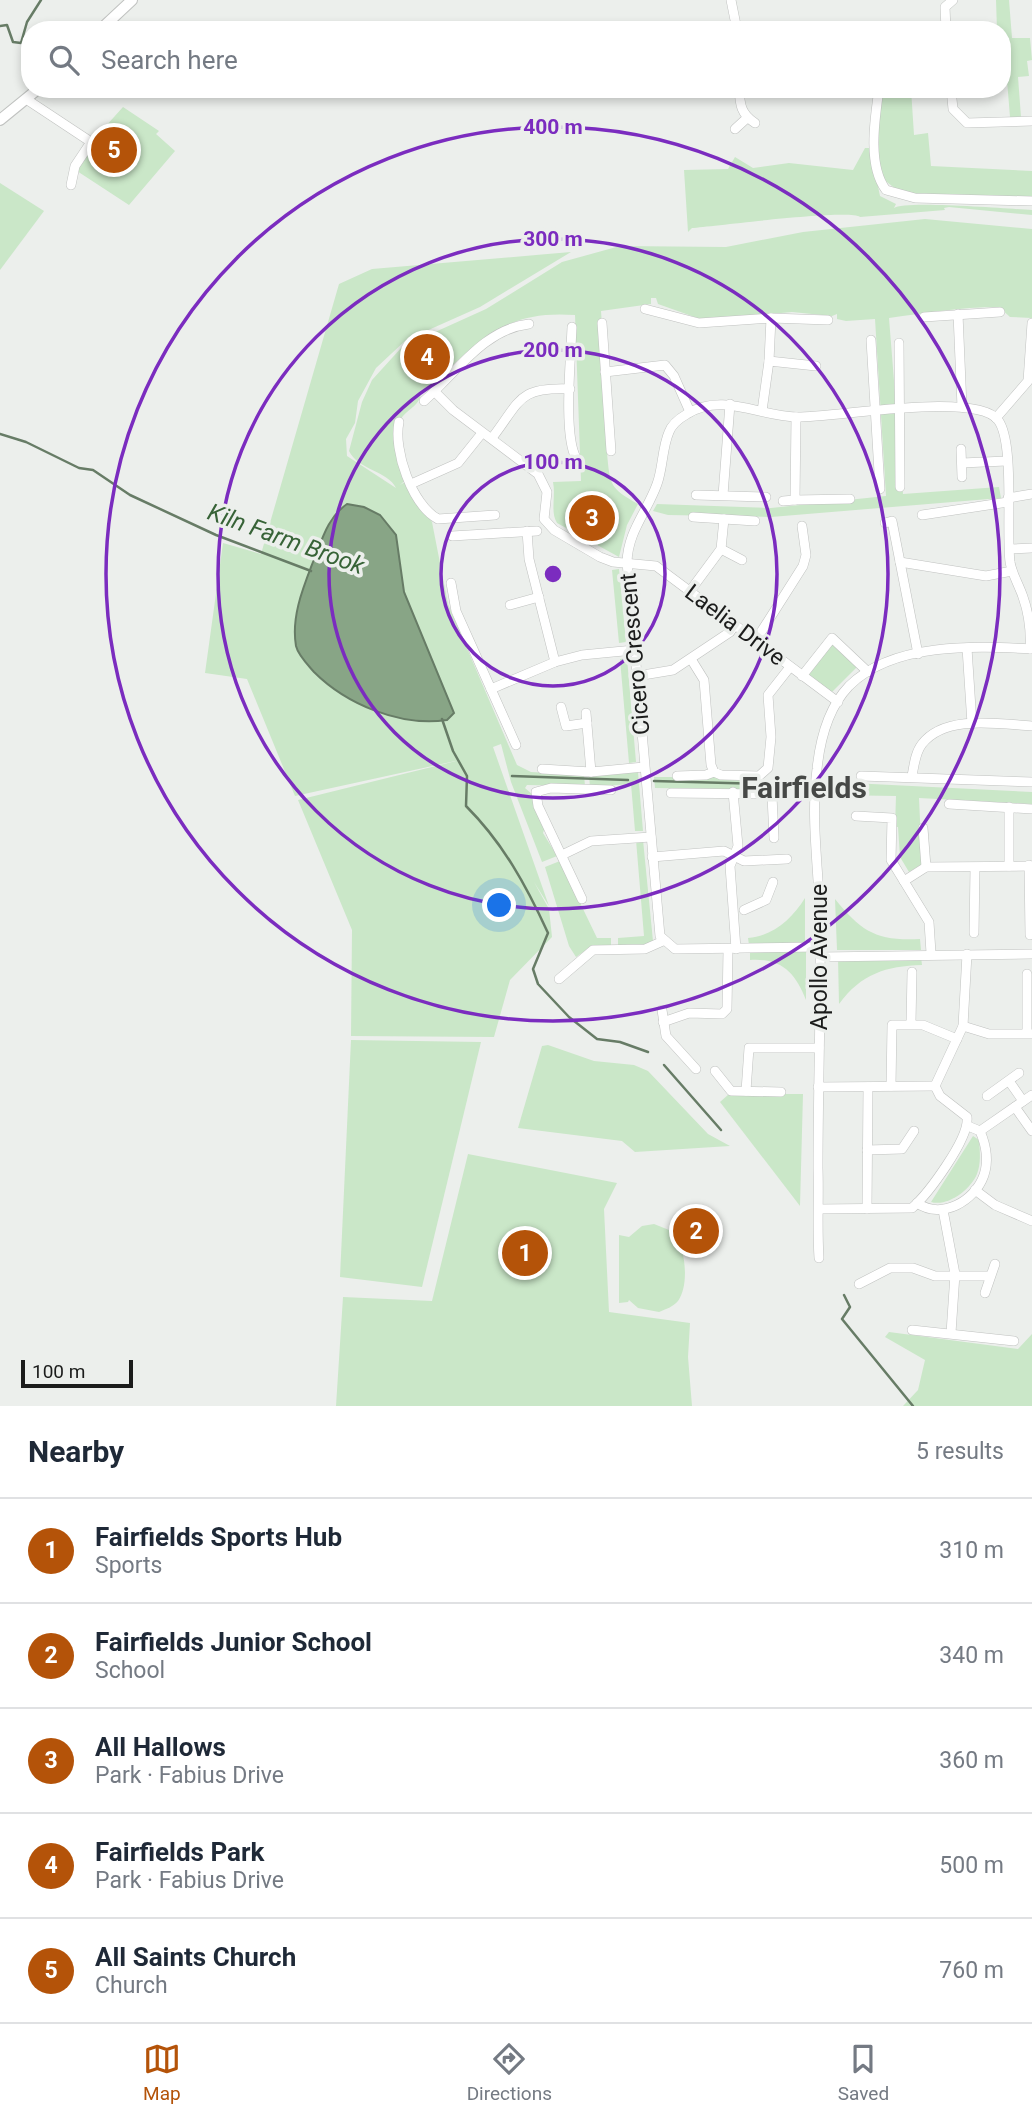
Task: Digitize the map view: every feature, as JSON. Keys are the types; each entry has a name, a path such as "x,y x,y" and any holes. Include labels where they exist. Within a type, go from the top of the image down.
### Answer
{"street":[{"path":"110,21 132,0"},
{"path":"731,0 735,21"},
{"path":"946,21 945,7 953,0"},
{"path":"735,129 751,121 740,107 740,98"},
{"path":"878,98 874,146 879,176 886,190 905,196 1032,201"},
{"path":"952,98 953,109 967,123 1032,121"},
{"path":"0,120 26,99 91,142 75,166 71,185"},
{"path":"645,309 711,324 771,318 828,320"},
{"path":"924,317 1000,312"},
{"path":"958,314 962,407"},
{"path":"762,411 769,361 771,318"},
{"path":"602,323 611,451"},
{"path":"996,418 1028,382 1032,323"},
{"path":"424,401 490,337 505,328 529,324"},
{"path":"572,327 570,389 572,449 576,458"},
{"path":"871,340 880,489"},
{"path":"899,343 900,487"},
{"path":"769,361 816,366"},
{"path":"605,372 664,365 674,376 690,412 730,404 796,417 876,408 962,407 976,409 996,418 1004,434 1012,570 1024,599 1031,631 1031,649"},
{"path":"411,484 458,463 523,397 534,390 570,389"},
{"path":"435,392 487,435"},
{"path":"723,495 730,404"},
{"name":"Cicero Crescent","path":"663,942 650,836 627,562 633,529 657,483 668,433 690,412"},
{"path":"795,500 796,417"},
{"path":"399,422 397,434 411,484 419,500 438,519 495,516"},
{"name":"Laelia Drive","path":"487,435 545,483 547,492 544,519 548,525 613,562 656,566 838,702"},
{"path":"961,449 962,477"},
{"path":"962,463 1006,461"},
{"path":"922,516 1032,494"},
{"path":"696,495 766,498"},
{"path":"783,501 850,499"},
{"path":"693,517 755,521"},
{"path":"690,591 721,549 724,519"},
{"path":"885,523 892,521 918,654"},
{"path":"756,640 803,566 806,555 802,526"},
{"path":"527,531 529,559 555,662"},
{"path":"452,536 537,531"},
{"path":"1010,550 1032,548"},
{"path":"721,549 742,560"},
{"path":"900,562 986,576 1012,570"},
{"path":"451,583 456,611 516,745"},
{"path":"507,605 539,597"},
{"path":"637,676 673,670 730,632 735,625"},
{"path":"802,676 832,638 868,671"},
{"path":"967,648 972,724"},
{"name":"Apollo Avenue","path":"819,1258 820,952 816,771 822,740 838,702 868,671 918,654 967,648 1031,649"},
{"path":"491,689 555,662 582,655 634,650"},
{"path":"691,659 704,681 714,772"},
{"path":"677,776 706,775 714,772 721,775 759,776 768,768 771,737 768,695 790,667"},
{"path":"561,707 566,726 587,723"},
{"path":"586,713 591,772"},
{"path":"912,776 919,749 931,736 943,729 972,724 1032,726"},
{"path":"542,769 591,772 644,767"},
{"path":"861,776 1032,782"},
{"path":"582,899 532,790 611,790"},
{"path":"671,793 733,792 772,796 774,838"},
{"path":"663,1022 689,1013 722,1014 727,1009 738,911 730,866 738,846 733,792"},
{"path":"949,804 1032,809"},
{"path":"1009,807 1009,866"},
{"path":"856,816 892,818 891,860 929,922 931,953"},
{"path":"923,828 926,867"},
{"path":"562,855 591,841 650,836"},
{"path":"652,857 724,851 744,861 788,859"},
{"path":"904,881 926,867 1030,865 1030,935"},
{"path":"974,933 975,868"},
{"path":"738,911 766,900 773,882"},
{"path":"559,979 593,950 645,949 663,942 675,949 1032,954"},
{"path":"935,1086 963,1026 967,954"},
{"path":"911,1023 912,972"},
{"path":"963,1026 989,1034 1030,1033 1030,989 1027,974"},
{"path":"1015,989 1030,989"},
{"path":"662,1010 666,1036 696,1069"},
{"path":"891,1086 890,1029 896,1023 911,1023 957,1039"},
{"path":"746,1091 749,1048 819,1048"},
{"path":"715,1071 730,1091 781,1092"},
{"path":"987,1096 1019,1073"},
{"path":"1009,1081 1032,1131"},
{"path":"818,1087 935,1086"},
{"path":"935,1086 940,1096 963,1112 968,1126 980,1131"},
{"path":"867,1209 868,1087"},
{"path":"980,1131 1032,1095"},
{"path":"819,1209 904,1209 918,1203 968,1126"},
{"path":"918,1203 927,1210 943,1210 960,1203 975,1190 984,1174 987,1160 980,1131"},
{"path":"867,1150 902,1149 914,1132"},
{"path":"975,1190 995,1205 1032,1220"},
{"path":"943,1210 955,1274 951,1333"},
{"path":"985,1293 988,1276 995,1264"},
{"path":"859,1284 890,1268 913,1268 935,1276 988,1276"},
{"path":"912,1330 1014,1341"}],"shaded area":[{"path":"996,0 1009,0 1011,21 997,21"},
{"path":"1011,25 1012,38 1030,38 1032,60 1027,61 1029,76 1018,77 1021,117 1010,117"},
{"path":"878,98 912,98 914,135 928,133 931,166 1032,171 1032,201 905,196 879,176 879,147 874,146"},
{"path":"123,107 159,131 156,134 175,151 129,205 77,171 105,127","holes":["107,135 125,150 130,149 127,154 132,158 126,165 106,158 103,151 105,148 100,143"]},
{"path":"865,148 870,148 880,196 896,204 894,208 917,205 959,206 1032,210 1032,215 949,207 944,208 945,210 860,217 832,215 781,219 692,228 688,232 684,170 728,169 735,157 753,168 789,163 853,170"},
{"path":"0,183 44,211 0,270"},
{"path":"925,219 1032,229 1032,318 1010,317 999,307 956,309 889,318 903,494 999,487 1001,498 771,517 668,515 653,511 657,504 771,508 886,496 875,319 846,321 837,319 837,314 832,316 792,312 703,320 658,304 656,298 651,298 651,304 601,311 611,451 607,453 609,473 617,490 638,504 627,525 619,557 557,523 554,514 553,482 581,481 575,315 532,317 519,320 495,332 473,352 467,352 421,394 416,404 403,416 399,423 398,438 409,477 400,485 405,482 432,522 448,604 517,765 531,772 584,775 585,786 527,785 525,788 533,795 533,805 545,827 543,833 557,856 542,862 511,782 501,744 493,747 549,906 534,882 549,909 552,937 510,980 494,1037 351,1036 352,930 298,800 460,760 295,796 247,679 205,673 223,543 261,554 339,284 372,269 571,252 480,307 406,340 376,368 358,401 355,423 346,439 347,456 396,488 387,478 359,462 349,451 362,402 372,380 402,347 486,309 562,262 620,246 726,247 803,232"},
{"path":"347,504 364,507 380,515 396,535 404,592 454,713 447,720 411,720 375,711 358,703 327,684 297,649 295,624 305,582 326,530"},
{"path":"619,569 626,642 619,643 612,570"},
{"path":"832,641 860,664 830,694 804,675"},
{"path":"627,658 636,762 629,763 620,659"},
{"path":"638,772 643,831 635,831 631,784 590,787 589,775"},
{"path":"654,777 721,777 726,780 800,782 801,790 655,788"},
{"path":"831,782 1032,792 1032,804 919,798 922,864 909,872 900,857 898,827 895,827 896,796 831,795"},
{"path":"636,840 643,840 653,941 645,945 618,945 618,938 644,936"},
{"path":"560,861 597,938 611,938 611,946 592,946 576,957 569,946 545,867"},
{"path":"805,898 805,942 749,945 748,938 774,930 794,913"},
{"path":"835,899 862,927 881,936 920,939 921,950 837,950"},
{"path":"806,950 806,1000 797,982 786,969 770,961 750,960 750,952"},
{"path":"921,957 922,965 897,967 865,979 839,1004 838,958"},
{"path":"351,1040 481,1042 422,1287 340,1277"},
{"path":"548,1045 594,1061 634,1065 648,1071 708,1134 730,1146 635,1152 622,1141 518,1128 542,1046"},
{"path":"729,1094 803,1094 800,1206 720,1102"},
{"path":"973,1136 979,1140 980,1153 974,1180 958,1196 945,1202 931,1202"},
{"path":"468,1154 617,1183 604,1209 609,1312 690,1323 688,1357 692,1406 336,1406 343,1297 432,1301"},
{"path":"654,1224 674,1232 685,1266 682,1294 672,1306 659,1312 638,1308 629,1300 619,1303 619,1235 629,1237 642,1226"},
{"path":"889,1332 1018,1349 1032,1334 1032,1406 903,1406 918,1390 925,1360 885,1337"}],"waterway":[{"path":"28,21 41,0"},
{"path":"0,26 7,25 13,42 21,43"},
{"name":"Kiln Farm Brook","path":"0,434 26,442 79,468 93,470 130,495 216,535 311,571"},
{"name":"Kiln Farm Brook","path":"442,719 453,751 467,776 466,806 513,865 548,933 533,969 538,984 569,1017 597,1039 620,1042 648,1052"},
{"path":"512,776 628,780"},
{"path":"654,781 764,784"},
{"name":"Kiln Farm Brook","path":"664,1065 721,1130"},
{"name":"Kiln Farm Brook","path":"844,1295 850,1307 842,1319 913,1406"}],"place":[{"name":"All Saints Church","path":"114,150"},
{"name":"Fairfields Park","path":"427,357"},
{"name":"All Hallows","path":"592,518"},
{"name":"Fairfields Junior School","path":"696,1231"},
{"name":"Fairfields Sports Hub","path":"525,1253"}],"district":[{"name":"Fairfields","path":"804,787"}]}
